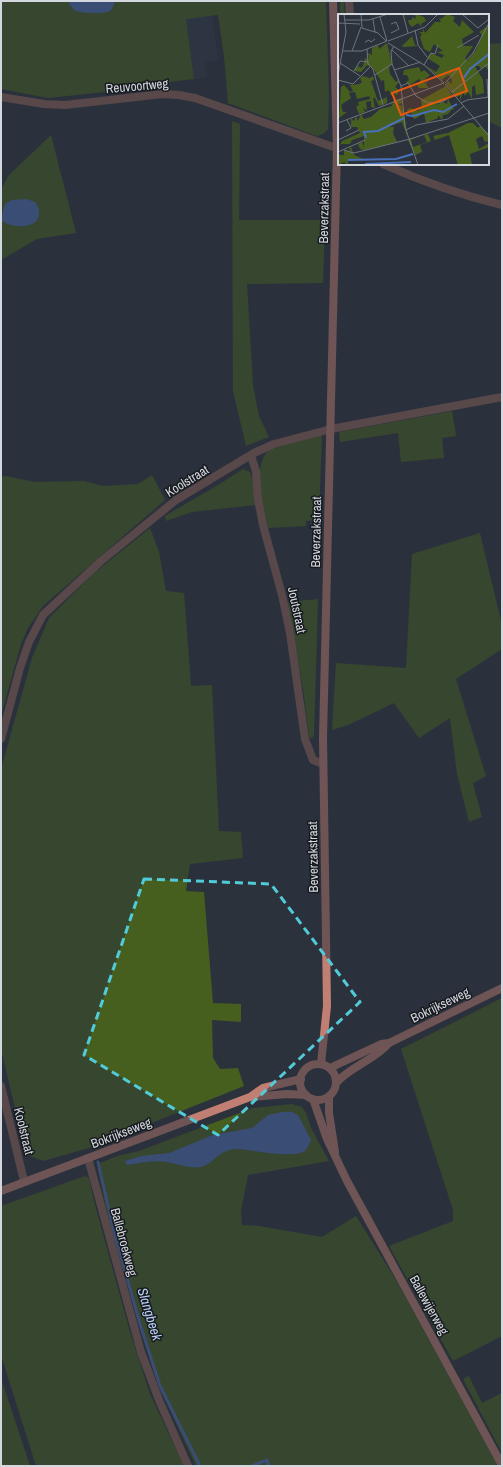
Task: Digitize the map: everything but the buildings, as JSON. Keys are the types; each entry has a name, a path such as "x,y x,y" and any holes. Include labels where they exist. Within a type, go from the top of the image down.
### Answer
{"street":[{"name":"Beverzakstraat","path":"320,1064 327,1006 323,764 338,148 333,1"},
{"path":"349,1 350,14"},
{"name":"Reuvoortweg","path":"1,97 44,104 65,105 163,94 179,95 195,98 338,148"},
{"path":"385,165 407,175 438,186 502,205"},
{"name":"Koolstraat","path":"1,739 26,649 44,615 101,561 176,500 274,444 331,429 502,397"},
{"name":"Joutstraat","path":"251,456 256,470 258,499 263,526 282,595 290,633 305,739 313,760 323,764"},
{"name":"Bokrijkseweg","path":"330,1068 381,1044 389,1043 502,988"},
{"name":"Bokrijkseweg","path":"250,1096 287,1094 324,1099 333,1092 336,1083 342,1076 383,1050 389,1043"},
{"path":"310,1097 301,1085 301,1079 306,1069 315,1064 320,1064 330,1068 333,1072 336,1083"},
{"name":"Bokrijkseweg","path":"1,1191 250,1096 263,1088 301,1079"},
{"name":"Koolstraat","path":"1,1086 24,1181"},
{"name":"Ballewijerweg","path":"329,1096 329,1113 336,1156"},
{"name":"Ballewijerweg","path":"310,1097 326,1140 336,1156 347,1181 502,1465"},
{"name":"Ballebroekweg","path":"88,1158 142,1352 159,1400 188,1466"}],"highlighted area":[{"path":"144,879 271,884 360,1002 218,1135 84,1055"}],"shaded area":[{"path":"212,15 218,60 205,62 207,77 194,79 186,18"}],"green space":[{"path":"1,1 326,1 329,95 328,129 323,134 317,136 228,103 224,56 218,15 186,19 194,79 159,83 162,86 48,98 1,89"},
{"path":"340,1 344,1 345,14 340,14"},
{"path":"502,43 502,128 489,122 489,44"},
{"path":"232,121 240,124 239,220 325,220 323,283 247,284 253,386 259,416 269,437 246,446 233,391"},
{"path":"51,135 76,233 37,239 1,260 1,190 8,176"},
{"path":"452,411 456,436 442,438 444,458 401,462 398,433 340,442 339,432"},
{"path":"322,434 319,520 306,521 306,526 268,528 261,499 259,476 264,457 269,450"},
{"path":"243,469 250,472 254,483 255,505 192,512 166,521 165,516"},
{"path":"152,475 165,500 43,606 28,628 21,644 1,716 1,477 5,476 35,482 84,481 103,486 138,484"},
{"path":"150,528 159,552 166,591 184,593 191,686 212,685 219,831 241,832 243,858 190,864 186,891 204,892 213,1003 241,1004 241,1022 212,1020 213,1058 220,1069 238,1068 244,1086 89,1148 43,1161 32,1157 25,1150 1,1049 1,769 32,658 49,618 93,574"},
{"path":"480,533 502,625 502,649 456,679 486,776 473,783 482,817 469,822 457,774 450,718 419,738 394,703 348,725 332,730 336,663 406,668 412,554"},
{"path":"318,599 314,735 312,739 309,737 303,689 287,602"},
{"path":"502,998 502,1336 453,1361 389,1246 453,1221 453,1210 401,1049"},
{"path":"292,1104 302,1107 306,1113 311,1128 329,1161 248,1175 241,1211 242,1225 259,1226 322,1237 356,1216 396,1280 498,1466 196,1466 164,1397 146,1345 109,1222 98,1170 100,1163 117,1156 139,1151 253,1108"},
{"path":"85,1176 89,1178 130,1332 150,1394 184,1466 36,1466 1,1355 1,1206"},
{"path":"469,1376 482,1403 502,1393 502,1453 463,1379"},
{"path":"2,1381 30,1466 1,1466"}],"water":[{"path":"68,1 115,1 109,12 94,13 76,11 72,8"},
{"path":"26,199 35,202 38,206 39,217 36,222 31,225 18,226 1,220 5,204 12,200"},
{"path":"282,1112 292,1112 298,1115 311,1140 305,1151 292,1154 282,1154 238,1149 231,1150 220,1154 205,1166 200,1167 188,1167 162,1161 127,1165 125,1161 141,1156 169,1153 213,1135 252,1128 268,1115"}],"waterway":[{"name":"Slangbeek","path":"98,1162 114,1232 140,1324 160,1386 200,1466"},
{"name":"Slangbeek","path":"252,1466 267,1460 269,1466"}]}
